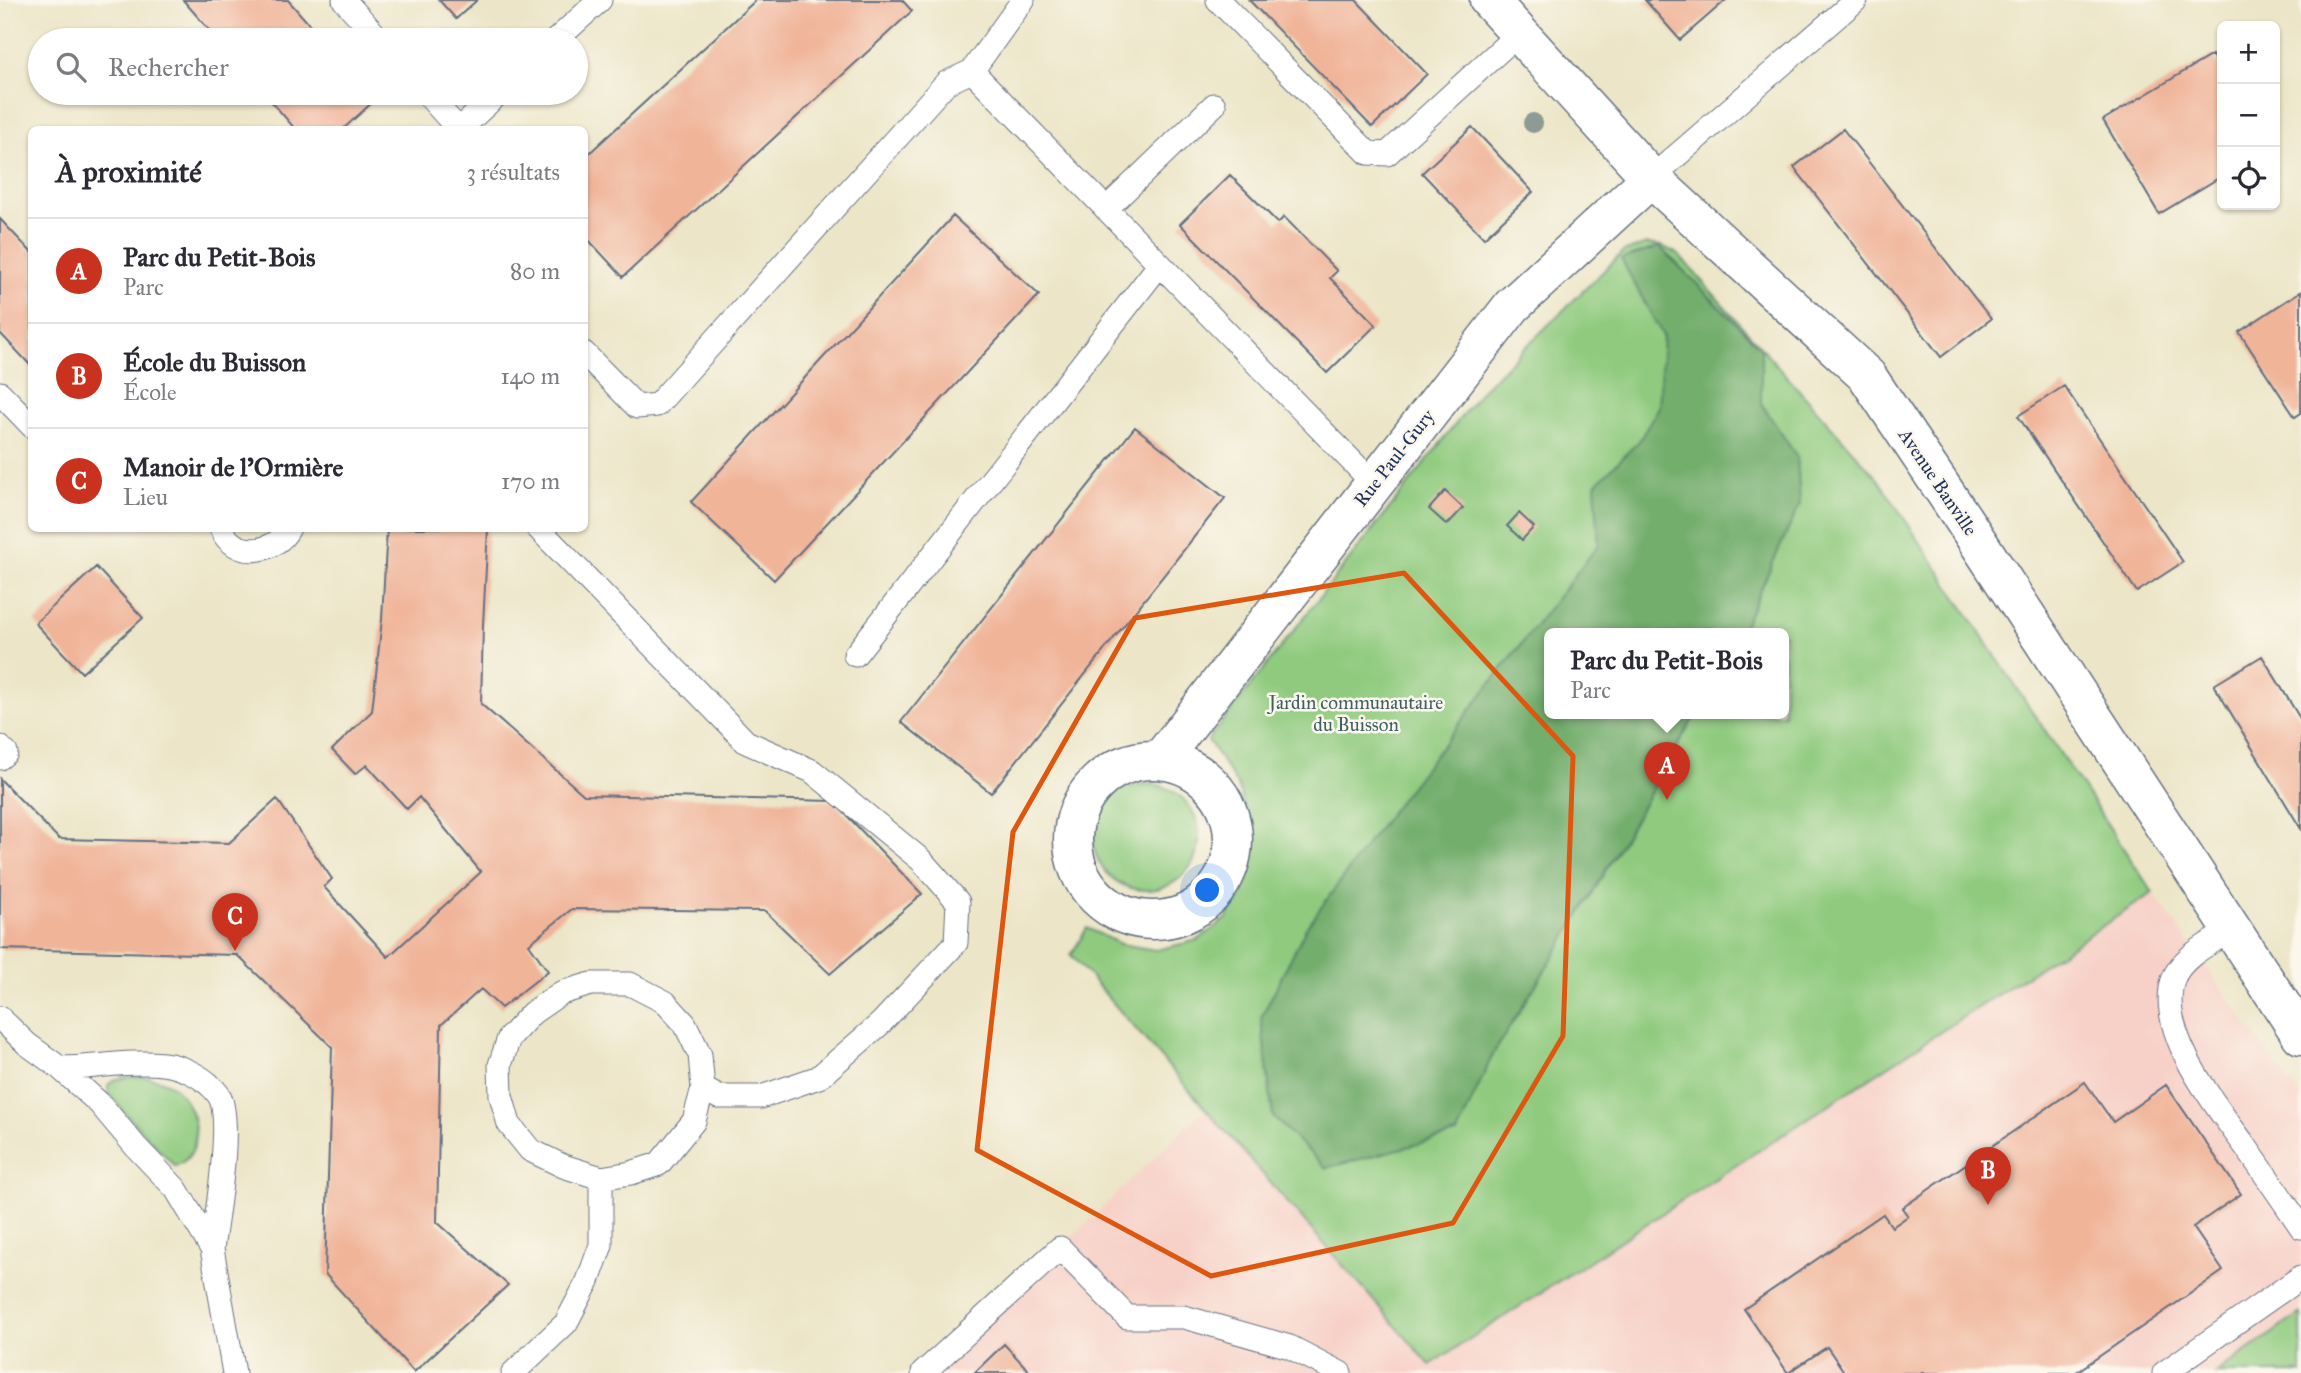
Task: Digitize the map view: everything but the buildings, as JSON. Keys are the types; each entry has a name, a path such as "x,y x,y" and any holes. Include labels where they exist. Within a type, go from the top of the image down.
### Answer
{"street":[{"name":"Avenue Banville","path":"1489,0 1651,178 1867,376 2301,1035"},
{"name":"Rue Paul-Gury","path":"1161,759 1512,306 1651,178"},
{"path":"1161,759 1186,765 1208,780 1223,799 1232,823 1234,849 1227,873 1213,894 1193,910 1169,919 1141,919 1115,911 1093,894 1085,882 1078,870 1072,843 1075,816 1088,792 1108,772 1133,761 1161,759"}],"lane":[{"path":"344,0 369,28"},
{"path":"569,28 600,0"},
{"path":"588,357 637,407 657,405 946,83 972,71 1023,0"},
{"path":"1218,0 1368,153 1387,154 1519,33"},
{"path":"1651,178 1856,0"},
{"path":"972,71 1374,484"},
{"path":"437,105 455,126"},
{"path":"463,126 486,105"},
{"path":"1106,209 1214,105"},
{"path":"855,655 1160,264"},
{"path":"0,393 28,422"},
{"path":"224,532 233,544 249,550 262,550 275,545 287,532"},
{"path":"542,532 746,742 812,771 921,860 958,902 956,943 880,1024 820,1077 761,1097 718,1097 703,1088"},
{"path":"0,747 6,753 0,758"},
{"path":"2233,929 2194,954 2173,978 2170,995 2173,1019 2180,1045 2200,1084 2301,1227"},
{"path":"591,984 630,984 665,1002 685,1024 700,1055 703,1088 694,1121 659,1164 631,1173 601,1178 562,1166 530,1150 509,1124 501,1096 500,1065 509,1038 532,1013 561,993 591,984"},
{"path":"0,1018 27,1044 60,1068 100,1104 176,1189 212,1249"},
{"path":"60,1068 164,1064 192,1072 220,1096 226,1133 212,1249 234,1373"},
{"path":"513,1373 566,1323 588,1281 601,1245 601,1178"},
{"path":"923,1373 1060,1248 1127,1317 1184,1317 1290,1348 1340,1373"},
{"path":"2164,1373 2301,1277"}],"highlighted area":[{"path":"1404,573 1573,756 1563,1036 1453,1223 1211,1276 977,1150 1013,832 1135,618"}],"shaded area":[{"path":"2153,893 2301,1098 2301,1313 2216,1373 932,1373 1205,1108 1431,1364"}],"green space":[{"name":"Jardin communautaire du Buisson","path":"1647,244 1662,246 1678,254 1878,479 2153,893 1430,1365 1071,955 1087,928 1120,944 1156,950 1198,940 1226,919 1243,893 1251,866 1254,840 1238,786 1208,740 1483,389 1623,252"},
{"path":"1660,247 1761,348 1761,403 1797,457 1800,504 1743,628 1544,628 1544,719 1693,719 1585,906 1493,1054 1457,1134 1326,1168 1273,1117 1261,1018 1306,928 1390,813 1599,544 1595,485 1639,441 1659,407 1663,336 1621,259"},
{"path":"1146,784 1166,788 1184,799 1195,817 1199,837 1195,857 1184,875 1166,886 1146,890 1126,886 1108,875 1097,857 1093,837 1097,817 1108,799 1126,788"},
{"path":"134,1076 167,1083 180,1093 187,1103 195,1127 195,1139 186,1160 175,1166 108,1093 108,1085 114,1080"},
{"path":"2301,1313 2301,1373 2216,1373"}],"place":[{"name":"Parc du Petit-Bois","path":"1667,800"},
{"name":"Manoir de l'Ormière","path":"235,951"},
{"name":"École du Buisson","path":"1988,1205"}]}
